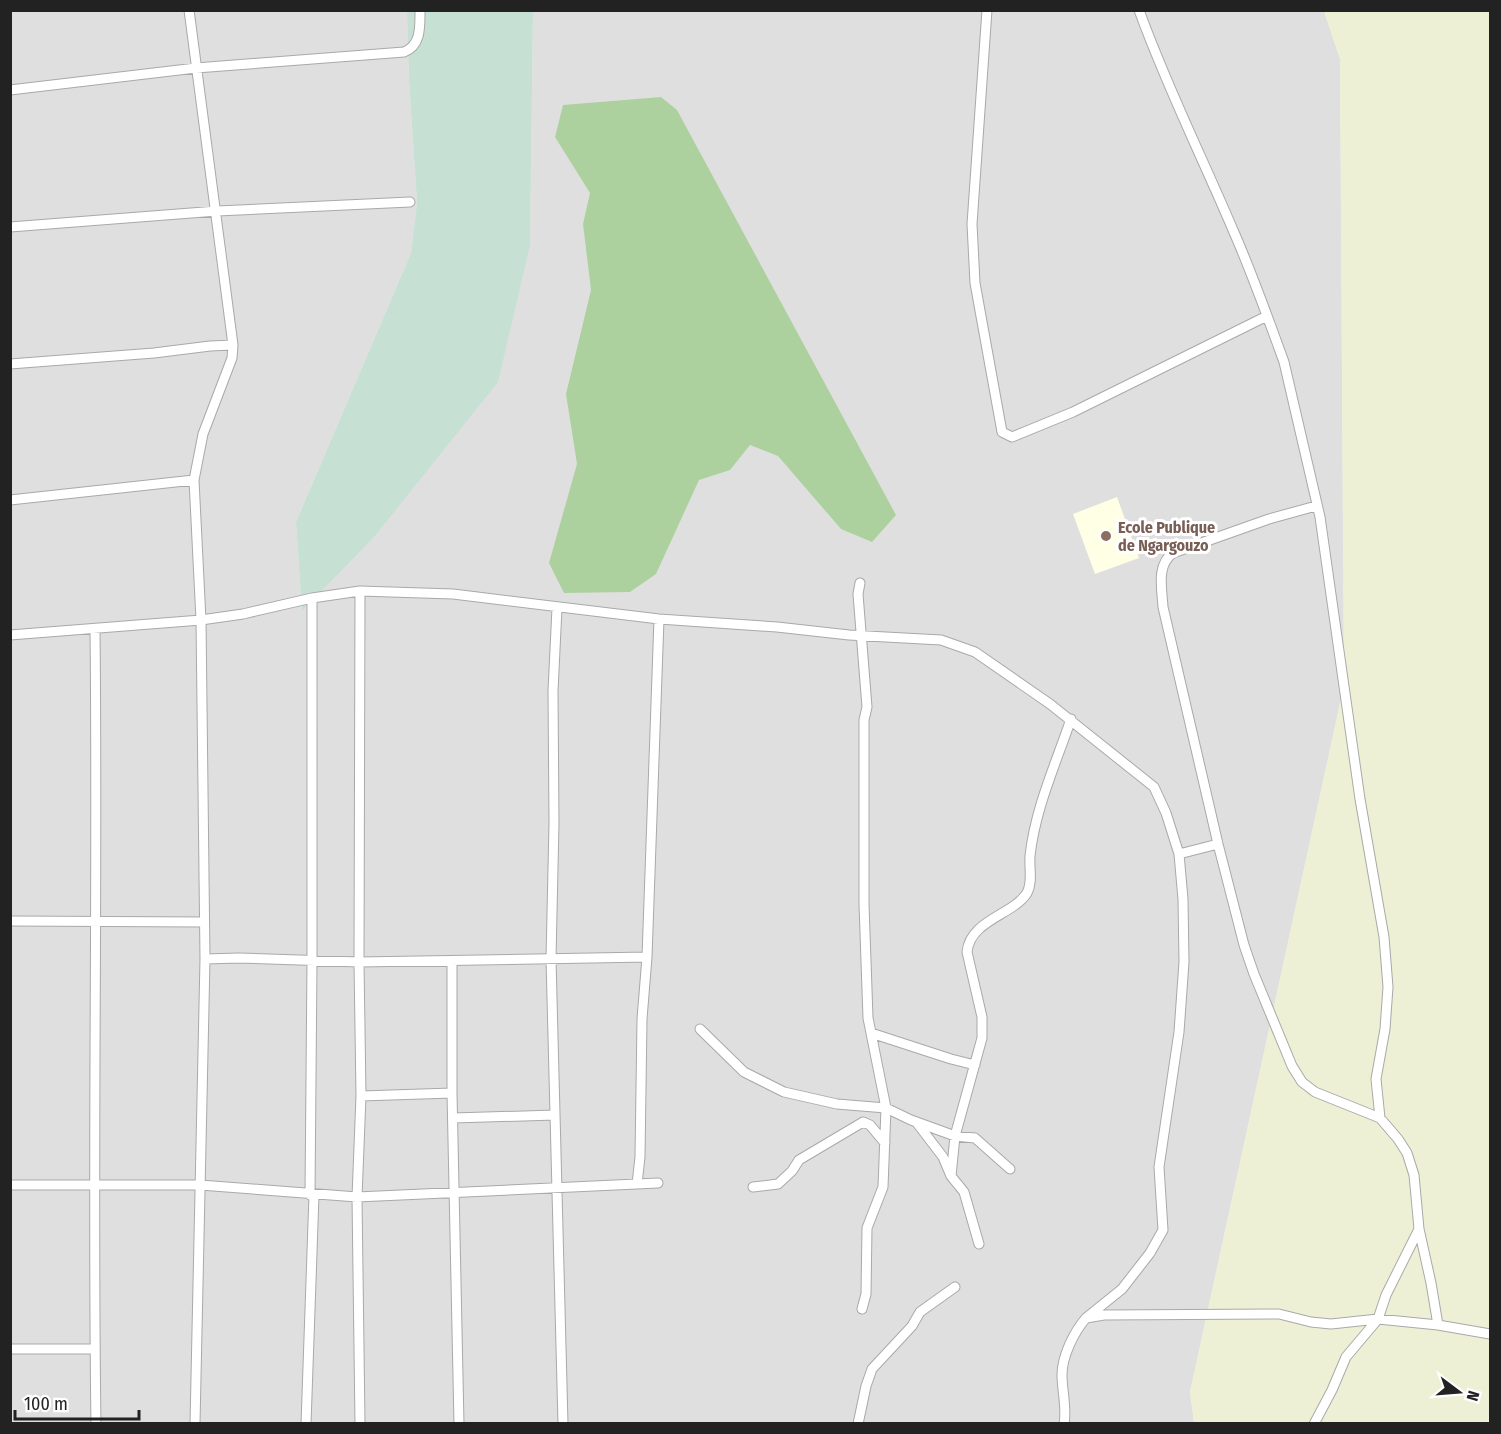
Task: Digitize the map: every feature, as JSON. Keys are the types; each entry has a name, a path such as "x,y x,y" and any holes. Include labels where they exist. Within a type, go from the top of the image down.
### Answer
{"street":[{"path":"189,10 233,345 232,358 203,434 194,480 201,620 205,959 195,1424"},
{"path":"10,90 196,68 404,52 413,49 417,41 420,10"},
{"path":"987,10 972,224 975,283 1002,432 1012,437 1074,412 1267,316"},
{"path":"1139,10 1234,232 1284,362 1320,517 1360,799 1384,937 1388,987 1382,1052 1376,1079 1380,1118"},
{"path":"10,227 217,211 410,202"},
{"path":"10,364 233,345"},
{"path":"10,500 194,480"},
{"path":"1316,506 1269,519 1173,553 1165,558 1162,567 1163,607 1244,945 1292,1066 1302,1082 1315,1092 1380,1118 1407,1153 1414,1175 1419,1229 1438,1325"},
{"path":"860,583 858,594 867,707 864,720 864,904 868,1018 886,1108 883,1186 867,1228 866,1294 862,1309"},
{"path":"360,591 358,962 361,1096 357,1197 360,1424"},
{"path":"10,635 201,620 360,591 453,594 659,619 777,627 861,636 941,640 975,652 1071,719 1154,787 1166,813 1179,854 1183,898 1184,962 1179,1032 1159,1167 1163,1230 1150,1252 1122,1288 1078,1327 1062,1373 1064,1424"},
{"path":"306,1424 312,1195 312,598"},
{"path":"557,608 553,690 554,823 551,959 563,1424"},
{"path":"637,1184 640,1157 642,1019 647,957 659,619"},
{"path":"95,629 96,1424"},
{"path":"951,1176 955,1136 982,1038 982,1017 967,952 968,942 987,924 1021,900 1028,891 1030,856 1039,812 1071,719"},
{"path":"1179,854 1218,844"},
{"path":"10,921 204,922"},
{"path":"205,959 452,962 647,957"},
{"path":"452,962 452,1094 459,1424"},
{"path":"700,1029 744,1072 784,1092 837,1104 886,1108 917,1123 955,1136 975,1138 1010,1169"},
{"path":"871,1033 975,1065"},
{"path":"361,1096 452,1094"},
{"path":"453,1118 555,1114"},
{"path":"753,1187 778,1184 792,1172 799,1160 863,1122 870,1125 885,1143"},
{"path":"917,1123 943,1157 951,1176 964,1192 979,1244"},
{"path":"10,1185 200,1185 357,1197 658,1183"},
{"path":"1314,1424 1346,1357 1377,1319 1396,1272 1419,1229"},
{"path":"858,1424 872,1369 912,1326 920,1312 955,1287"},
{"path":"1086,1318 1104,1315 1279,1314 1311,1322 1331,1324 1377,1319 1438,1325 1491,1334"},
{"path":"10,1349 95,1348"}],"shaded area":[{"path":"10,11 407,11 417,203 411,253 296,522 302,611 530,245 533,11 1324,11 1340,59 1344,685 1190,1392 1194,1423 11,1423"},
{"path":"407,11 533,11 530,245 498,382 374,537 302,611 296,522 411,253 417,203"},
{"path":"1324,11 1490,11 1490,1423 1194,1423 1190,1392 1344,685 1340,59"},
{"name":"Ecole Publique de Ngargouzo","path":"1117,497 1139,558 1095,574 1073,514"}],"green space":[{"path":"661,97 677,110 896,515 872,542 841,529 778,456 750,445 730,470 699,480 656,574 630,592 564,593 549,563 577,464 566,394 591,290 583,224 590,193 555,137 563,105"}],"place":[{"name":"Ecole Publique de Ngargouzo","path":"1106,536"}]}
